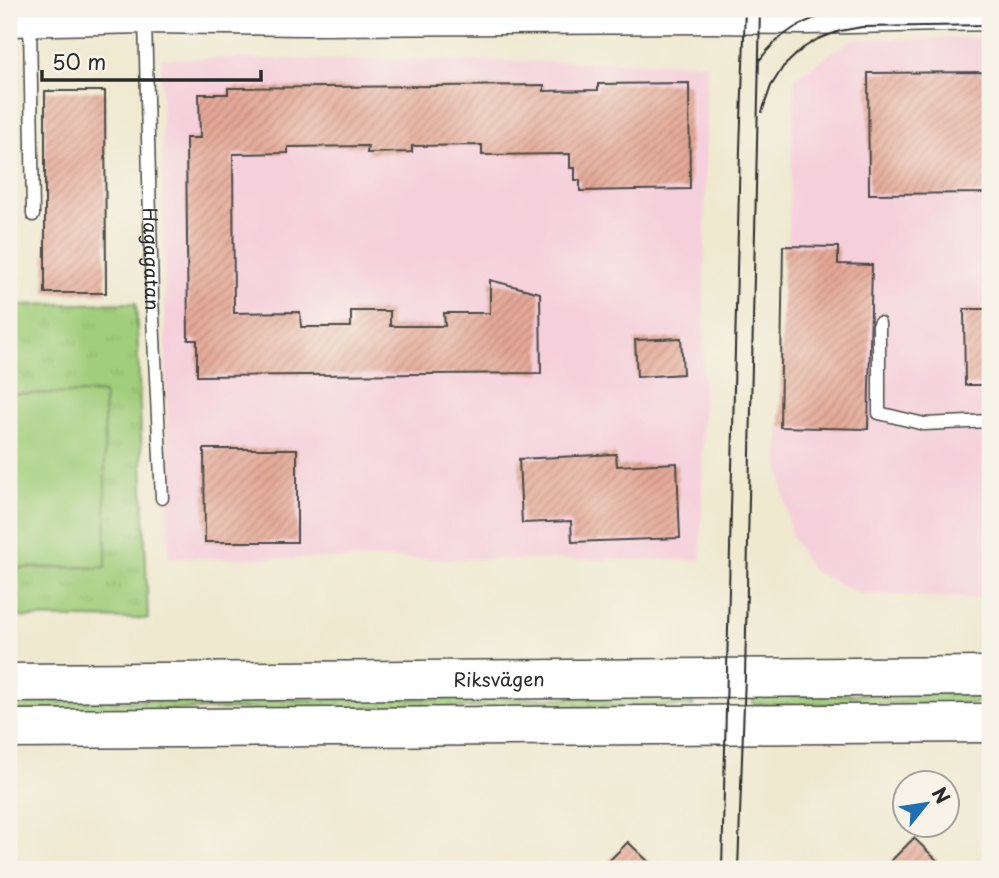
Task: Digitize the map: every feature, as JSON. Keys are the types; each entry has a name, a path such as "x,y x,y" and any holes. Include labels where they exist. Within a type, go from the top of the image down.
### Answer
{"highway":[{"name":"Riksvägen","path":"9,683 990,676"},
{"path":"9,729 990,723"}],"street":[{"path":"19,23 145,14 752,15 805,21 990,17"}],"lane":[{"name":"Hagagatan","path":"145,14 152,297 162,498"},
{"path":"19,23 33,215"},
{"path":"879,323 879,413 924,424 990,421"}],"shaded area":[{"path":"990,38 990,599 860,594 812,571 791,535 778,458 795,78 852,39"},
{"path":"161,58 707,63 701,560 169,558"}],"green space":[{"path":"136,303 148,619 9,617 9,305"},
{"path":"104,393 106,567 9,568 9,394"},
{"path":"990,692 990,703 753,705 753,696"},
{"path":"693,697 693,706 9,711 9,701"}],"building":[{"path":"990,72 990,193 869,194 868,73"},
{"path":"689,83 690,189 580,191 580,180 575,180 575,168 570,168 570,154 482,155 482,145 412,146 412,152 367,153 368,146 288,147 288,153 233,154 234,313 300,312 301,327 351,327 351,311 390,311 390,326 445,326 444,313 490,313 490,280 540,293 541,373 197,376 197,340 188,340 186,138 200,138 199,94 228,94 228,88 544,85 544,91 598,90 598,84"},
{"path":"45,91 105,91 106,293 45,293"},
{"path":"783,246 838,247 838,264 872,265 868,429 780,427"},
{"path":"964,309 990,309 990,385 965,385"},
{"path":"681,338 683,374 637,377 635,340"},
{"path":"204,449 297,449 297,542 205,542"},
{"path":"616,454 617,466 677,463 680,538 572,542 571,521 522,523 519,459"},
{"path":"912,840 916,840 946,869 883,869"},
{"path":"628,842 656,869 601,869"}],"tram line":[{"path":"722,869 745,9"},
{"path":"738,869 760,9"},
{"path":"759,61 775,42 793,28 837,11 990,11"},
{"path":"762,112 771,86 783,67 803,48 818,39 862,27 990,25"}]}
